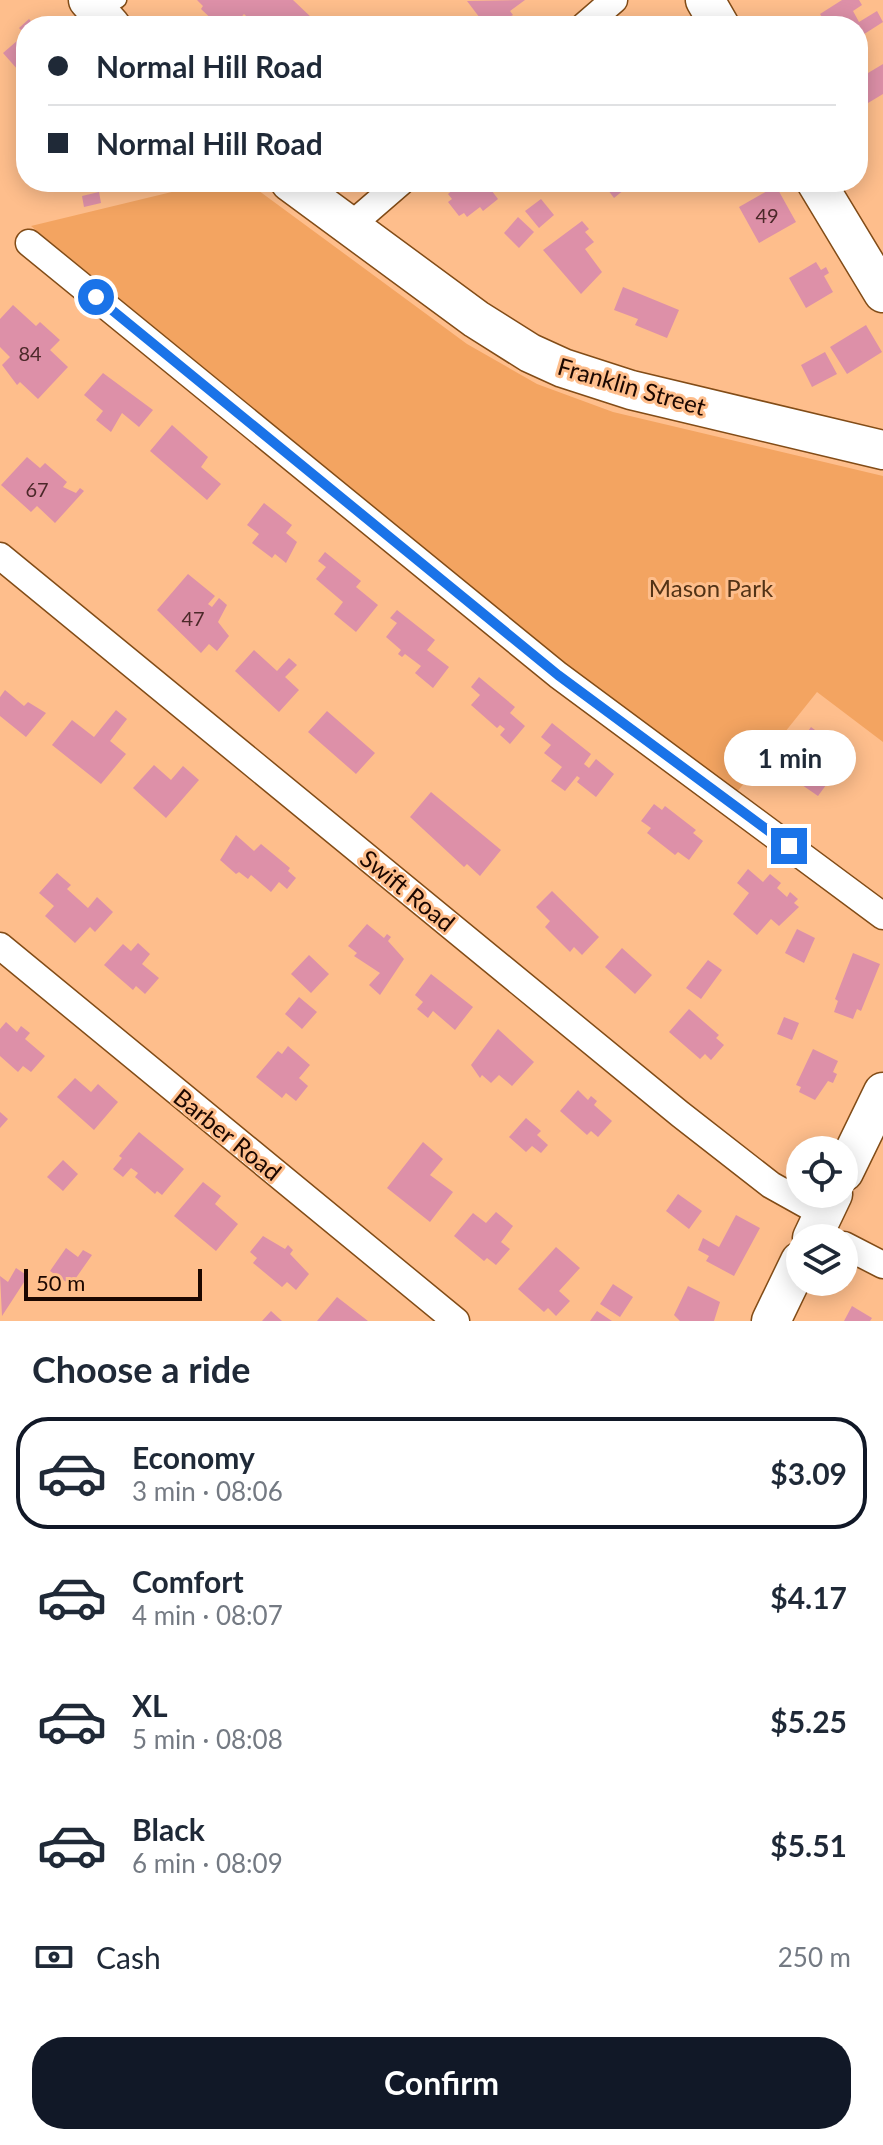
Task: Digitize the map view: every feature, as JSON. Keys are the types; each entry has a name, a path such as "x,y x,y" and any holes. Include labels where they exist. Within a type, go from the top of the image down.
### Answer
{"street":[{"path":"596,16 614,0"},
{"name":"Franklin Street","path":"303,192 486,325 563,368 631,390 883,450"},
{"path":"349,227 389,192"},
{"path":"822,192 883,293"},
{"path":"29,243 558,675 883,916"},
{"name":"Swift Road","path":"0,556 815,1224"},
{"name":"Barber Road","path":"0,946 456,1321"},
{"path":"858,1143 883,1092"},
{"name":"Swift Road","path":"858,1251 883,1265"},
{"path":"771,1321 786,1295"}],"green space":[{"name":"Mason Park","path":"172,192 261,192 467,344 537,384 613,412 883,476 883,742 817,692 737,792 566,664 31,226"}],"building":[{"path":"197,0 293,0 310,16 208,16 201,9 203,6"},
{"path":"525,0 510,11 511,16 478,16 467,1"},
{"path":"842,0 859,0 862,5 853,11 856,16 820,14"},
{"path":"877,11 883,22 868,32 868,16"},
{"path":"16,42 16,68 3,53"},
{"path":"883,64 883,94 868,103 868,73"},
{"path":"99,192 101,203 84,207 82,196"},
{"path":"493,192 498,199 483,211 480,207 467,217 464,213 459,216 448,202 452,199 448,194"},
{"path":"765,192 779,192 796,222 759,243 739,207"},
{"path":"541,199 554,215 539,228 525,211"},
{"path":"518,217 534,232 519,248 504,233"},
{"path":"582,221 589,229 585,232 594,242 585,249 602,272 581,294 543,250"},
{"path":"816,262 821,270 826,267 829,273 824,276 833,292 806,308 789,278"},
{"path":"623,287 679,310 667,338 635,325 638,319 614,310"},
{"path":"13,305 36,326 40,322 60,340 50,350 68,367 38,399 20,382 17,385 2,365 10,357 0,347 0,319"},
{"path":"866,325 882,352 847,374 830,347"},
{"path":"825,352 837,374 812,387 801,365"},
{"path":"103,373 153,410 139,427 122,413 111,432 96,420 103,411 84,395"},
{"path":"172,425 208,457 201,467 221,484 207,500 150,451"},
{"path":"27,457 40,468 45,463 67,482 63,487 76,493 80,488 84,491 55,523 37,506 31,512 1,485"},
{"path":"264,503 292,525 286,533 297,542 286,563 275,554 272,558 252,543 259,534 247,525"},
{"path":"325,552 361,581 356,587 378,605 356,632 334,614 343,602 316,579 326,567 318,561"},
{"path":"188,574 215,596 208,604 212,607 219,598 227,605 218,622 229,636 217,651 209,644 201,653 157,610"},
{"path":"397,610 435,640 427,650 449,667 433,688 415,673 421,666 405,654 402,657 398,654 401,650 386,637 397,623 390,618"},
{"path":"254,650 277,671 289,658 297,665 285,677 299,690 279,712 235,671"},
{"path":"479,677 515,707 510,713 525,726 510,744 500,735 505,729 500,725 497,728 471,705 480,695 471,687"},
{"path":"5,690 24,706 28,702 46,713 26,737 0,716 0,697"},
{"path":"116,710 127,719 110,741 126,754 101,784 52,745 72,720 94,737"},
{"path":"327,711 375,753 356,774 308,732"},
{"path":"552,723 591,754 584,764 589,768 596,759 614,774 596,797 577,782 580,778 577,776 565,791 551,781 562,767 544,753 551,745 541,737"},
{"path":"811,727 827,739 816,755 837,770 818,796 792,778 797,771 786,763"},
{"path":"154,765 171,780 183,766 199,780 166,818 133,788"},
{"path":"431,792 501,850 480,876 467,864 464,867 410,817"},
{"path":"654,804 662,810 665,806 696,830 693,833 703,841 689,860 678,852 675,855 647,833 651,828 641,821"},
{"path":"236,835 254,851 261,844 290,868 288,871 296,878 287,889 279,882 271,892 251,875 248,879 239,872 236,874 220,860"},
{"path":"748,869 763,882 770,874 781,883 777,888 787,897 790,892 798,899 794,903 799,907 779,926 771,919 757,935 733,914 749,893 737,883"},
{"path":"57,873 71,885 67,889 88,908 97,897 113,912 95,932 90,927 75,943 45,916 54,906 39,893"},
{"path":"552,891 599,937 582,955 574,947 570,952 545,927 550,921 536,907"},
{"path":"367,924 384,938 387,934 391,937 388,941 404,959 380,995 369,985 380,973 354,956 357,953 348,946"},
{"path":"797,929 815,938 804,963 785,953"},
{"path":"138,943 150,954 142,964 159,978 145,994 136,986 133,990 104,965 123,944 131,951"},
{"path":"622,948 652,975 635,994 605,967"},
{"path":"853,953 880,964 861,1011 857,1009 853,1019 834,1012 838,1001 835,999"},
{"path":"309,955 329,974 311,993 291,974"},
{"path":"708,960 722,970 701,999 686,988"},
{"path":"431,974 473,1007 455,1030 433,1011 428,1018 417,1009 423,1002 415,995"},
{"path":"299,997 317,1012 302,1029 285,1014"},
{"path":"689,1009 719,1035 716,1038 724,1045 711,1060 705,1054 700,1059 669,1032"},
{"path":"784,1017 799,1023 792,1040 777,1034"},
{"path":"6,1022 17,1032 21,1026 30,1033 25,1039 45,1056 31,1072 23,1066 18,1072 0,1056 0,1029"},
{"path":"498,1029 534,1062 512,1086 499,1075 491,1083 482,1075 480,1078 471,1065"},
{"path":"288,1046 310,1065 299,1078 308,1086 296,1101 286,1093 282,1098 256,1077 278,1051 282,1054"},
{"path":"813,1049 838,1061 833,1072 837,1074 833,1083 828,1081 815,1100 799,1092 801,1087 796,1085"},
{"path":"75,1078 91,1092 98,1084 118,1102 94,1130 57,1097"},
{"path":"578,1090 588,1100 591,1096 597,1101 594,1105 612,1121 598,1137 591,1131 587,1135 560,1111"},
{"path":"0,1112 8,1119 0,1128"},
{"path":"526,1118 541,1131 537,1135 548,1145 541,1153 532,1146 526,1152 509,1137"},
{"path":"139,1132 184,1169 162,1195 157,1191 155,1194 135,1177 138,1173 131,1168 123,1177 113,1169 122,1158 119,1156"},
{"path":"423,1142 443,1159 430,1175 453,1192 430,1222 387,1188"},
{"path":"63,1160 78,1174 63,1191 47,1177"},
{"path":"203,1182 221,1196 215,1204 238,1224 216,1251 174,1216"},
{"path":"678,1194 702,1211 689,1229 666,1211"},
{"path":"496,1212 513,1226 501,1242 510,1249 496,1265 487,1258 484,1261 454,1236 473,1213 486,1223"},
{"path":"736,1215 760,1228 734,1276 706,1261 709,1256 698,1250 703,1238 719,1247"},
{"path":"263,1236 285,1249 288,1245 293,1250 290,1254 309,1274 296,1290 287,1282 282,1287 253,1263 257,1258 250,1252"},
{"path":"556,1247 580,1268 559,1291 570,1301 556,1316 548,1308 544,1312 518,1289"},
{"path":"66,1248 78,1257 83,1250 92,1255 71,1285 50,1271"},
{"path":"16,1268 28,1276 2,1316 0,1276 8,1282"},
{"path":"613,1284 633,1297 620,1317 600,1304"},
{"path":"688,1286 720,1302 714,1321 680,1321 674,1315"},
{"path":"337,1297 368,1321 317,1321"},
{"path":"852,1306 872,1318 870,1321 844,1321"},
{"path":"271,1311 282,1321 262,1321"},
{"path":"597,1311 612,1321 590,1321"}],"route":[{"path":"96,297 558,675 789,846"}]}
